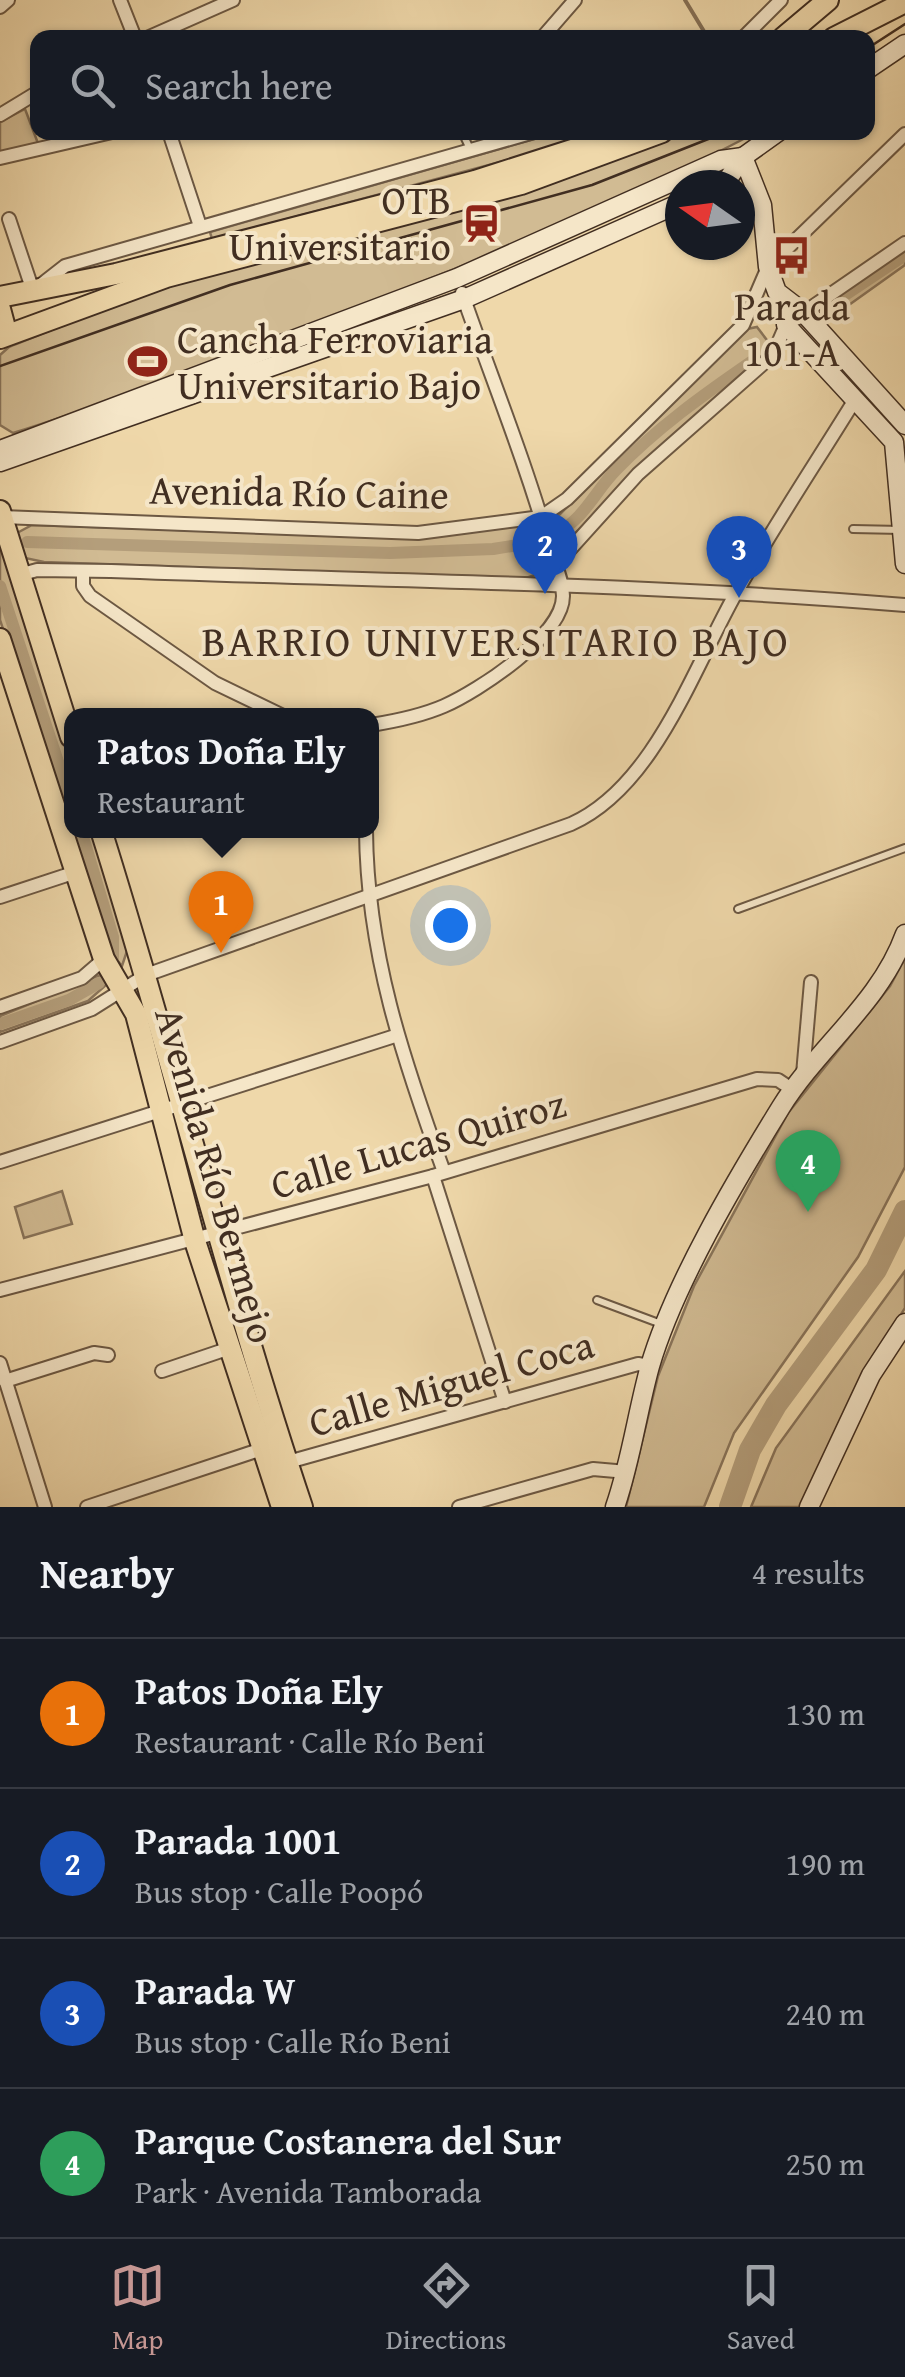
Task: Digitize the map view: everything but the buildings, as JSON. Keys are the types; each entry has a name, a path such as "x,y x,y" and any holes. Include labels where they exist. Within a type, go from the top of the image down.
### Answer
{"main road":[{"path":"792,30 828,0"},
{"path":"863,0 874,9 900,4"},
{"path":"850,30 900,4"},
{"path":"875,65 905,44"},
{"path":"0,296 475,181 601,140"},
{"path":"0,337 166,277 520,184 640,140"},
{"path":"735,170 744,157 767,140"},
{"path":"744,157 762,205 768,267 785,301 786,324 894,442 905,564"},
{"path":"0,450 457,278 721,160 744,157"},
{"path":"0,462 464,299 665,210"},
{"path":"785,301 803,312 905,424"},
{"path":"0,309 4,324 0,337"},
{"path":"1,514 64,715"},
{"name":"Avenida Río Bermejo","path":"0,639 4,663 64,837"},
{"name":"Avenida Río Bermejo","path":"64,838 104,958 136,1014 173,1106"},
{"name":"Avenida Río Bermejo","path":"103,838 146,974 230,1348 275,1456 302,1507"},
{"path":"616,1507 628,1472 650,1366 684,1282 798,1082 876,990 896,960 905,934"},
{"name":"Avenida Río Bermejo","path":"205,1238 275,1456 282,1507"},
{"path":"809,1507 871,1375 905,1323"}],"street":[{"path":"0,8 8,0"},
{"path":"120,0 132,30"},
{"path":"165,30 233,0"},
{"path":"549,30 575,0"},
{"path":"751,30 781,0"},
{"path":"0,115 30,97"},
{"path":"541,517 567,498 743,326 768,267 905,134"},
{"path":"0,158 78,140"},
{"path":"173,140 200,226"},
{"path":"8,219 33,291 65,266 509,140"},
{"path":"554,566 638,474 773,355 786,324 905,243"},
{"path":"379,723 419,715 482,684 554,624 561,608 561,584 541,517 457,278"},
{"path":"0,1042 92,1009 146,974 571,824 612,801 658,738 737,591 856,398"},
{"name":"Avenida Río Caine","path":"1,514 396,533 541,517"},
{"path":"83,571 83,586 90,596 215,683 267,708"},
{"name":"Avenida Río Caine","path":"19,575 83,571 561,584 737,591 905,605"},
{"path":"366,838 366,894 395,1036 505,1402"},
{"path":"0,896 76,872"},
{"path":"0,1007 82,978 104,958"},
{"path":"798,1082 811,982"},
{"path":"0,1162 395,1036"},
{"name":"Calle Lucas Quiroz","path":"0,1290 438,1174 757,1079 798,1082"},
{"path":"162,1371 230,1348"},
{"path":"5,1381 94,1353 108,1355"},
{"path":"0,1363 45,1507"},
{"name":"Calle Miguel Coca","path":"88,1507 275,1456 505,1402 638,1364 650,1366"},
{"path":"0,1424 17,1418"},
{"path":"459,1507 593,1470 628,1472"}],"lane":[{"path":"466,140 471,152"},
{"path":"853,529 902,530"},
{"path":"738,909 905,848"},
{"path":"598,1300 666,1326"}],"shaded area":[{"path":"25,109 30,140 37,140 39,146 0,153 0,122"},
{"path":"531,140 573,140 212,239 210,232"},
{"path":"661,140 742,140 681,170 665,170 665,178 590,212 364,304 50,421 13,433 0,425 0,355 9,347 153,292 555,179"},
{"path":"905,249 905,265 825,322 817,310"},
{"path":"757,327 773,348 638,467 567,542 558,542 553,532 555,519 747,329"},
{"path":"32,525 415,538 519,526 532,528 541,545 541,557 535,575 523,579 44,562 25,558 17,533"},
{"path":"0,538 64,736 64,815 0,620"},
{"path":"72,838 96,838 128,948 122,966 108,949"},
{"path":"905,958 905,1167 858,1257 734,1433 704,1507 626,1507 658,1376 694,1286 788,1113 890,986"},
{"path":"100,975 107,984 88,1001 0,1032 0,1016"},
{"path":"62,1191 72,1224 24,1238 15,1207"},
{"path":"905,1271 905,1308 864,1374 801,1507 751,1507 776,1448"}],"waterway":[{"path":"685,0 703,30"},
{"path":"830,305 905,255"},
{"path":"558,532 575,520 609,478 648,440 751,362"},
{"path":"27,542 390,553 493,549 536,542"},
{"path":"0,586 64,780"},
{"path":"83,838 113,937 113,964"},
{"path":"0,1024 69,1000 99,983"},
{"path":"730,1507 750,1450 776,1405 876,1270 905,1211"}],"tram line":[{"path":"875,43 905,24"},
{"path":"0,366 230,285 592,185 706,140"}],"place":[{"name":"OTB Universitario","path":"481,223"},
{"name":"Parada 101-A","path":"792,256"},
{"name":"Cancha Ferroviaria Universitario Bajo","path":"147,362"},
{"name":"Parada 1001","path":"545,594"},
{"name":"Parada W","path":"739,598"},
{"name":"Patos Doña Ely","path":"221,953"},
{"name":"Parque Costanera del Sur","path":"808,1212"}],"district":[{"name":"BARRIO UNIVERSITARIO BAJO","path":"496,641"}]}
